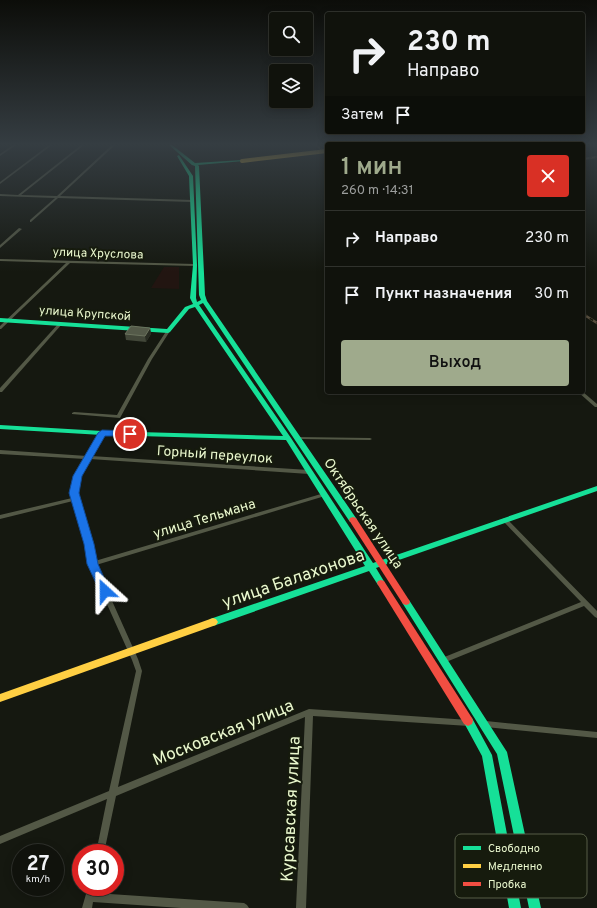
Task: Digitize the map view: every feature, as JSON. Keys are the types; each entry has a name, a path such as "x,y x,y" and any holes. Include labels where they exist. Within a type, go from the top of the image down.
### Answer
{"main road":[{"path":"191,187 196,265 193,298 195,303"},
{"name":"Октябрьская улица","path":"197,187 202,295 204,302 299,438 382,563 502,752 519,834"},
{"path":"168,331 181,312 195,303 204,302"},
{"name":"Октябрьская улица","path":"195,303 288,438 470,723 487,755 501,834"},
{"name":"улица Крупской","path":"4,320 168,331"},
{"path":"0,427 102,433 288,438"},
{"name":"улица Балахонова","path":"0,698 131,650 597,488"},
{"name":"Октябрьская улица","path":"513,898 515,908"},
{"name":"Октябрьская улица","path":"533,898 535,908"}],"street":[{"path":"18,195 28,187"},
{"path":"31,221 67,187"},
{"path":"0,194 192,201"},
{"path":"0,247 20,229"},
{"name":"улица Хруслова","path":"0,260 196,265"},
{"path":"0,328 4,320 69,262"},
{"path":"0,391 60,324"},
{"path":"74,413 118,417 150,359 168,331"},
{"path":"582,394 597,406"},
{"path":"102,433 78,476 75,499 89,544 92,564 139,671 102,844"},
{"path":"299,438 370,439"},
{"name":"Горный переулок","path":"0,452 309,472"},
{"name":"улица Тельмана","path":"92,564 324,494"},
{"path":"0,517 75,499"},
{"path":"505,520 597,615"},
{"path":"444,660 585,603"},
{"name":"Московская улица","path":"0,840 309,712 470,723"},
{"name":"Курсавская улица","path":"301,908 309,712"},
{"path":"485,724 597,735"},
{"path":"87,908 90,897 244,908"}],"shaded area":[{"path":"164,267 179,267 179,289 151,288"}],"building":[{"path":"131,326 150,328 145,336 125,334"}],"railway":[{"path":"585,315 597,323"}],"traffic: fast":[{"path":"192,187 195,265 193,298 195,303 288,438 381,583"},
{"path":"198,187 202,295 204,301 353,520"},
{"path":"0,320 168,331 187,308 204,301"},
{"path":"0,427 102,433 288,438"},
{"path":"213,622 597,488"},
{"path":"406,602 502,752 519,834"},
{"path":"468,721 487,755 501,834"},
{"path":"513,898 515,908"},
{"path":"533,898 535,908"}],"traffic: slow":[{"path":"0,698 213,622"}],"traffic: jam":[{"path":"353,520 406,602"},
{"path":"381,583 468,721"}],"route":[{"path":"105,591 92,564 89,544 74,493 78,476 102,433 130,434"}]}
